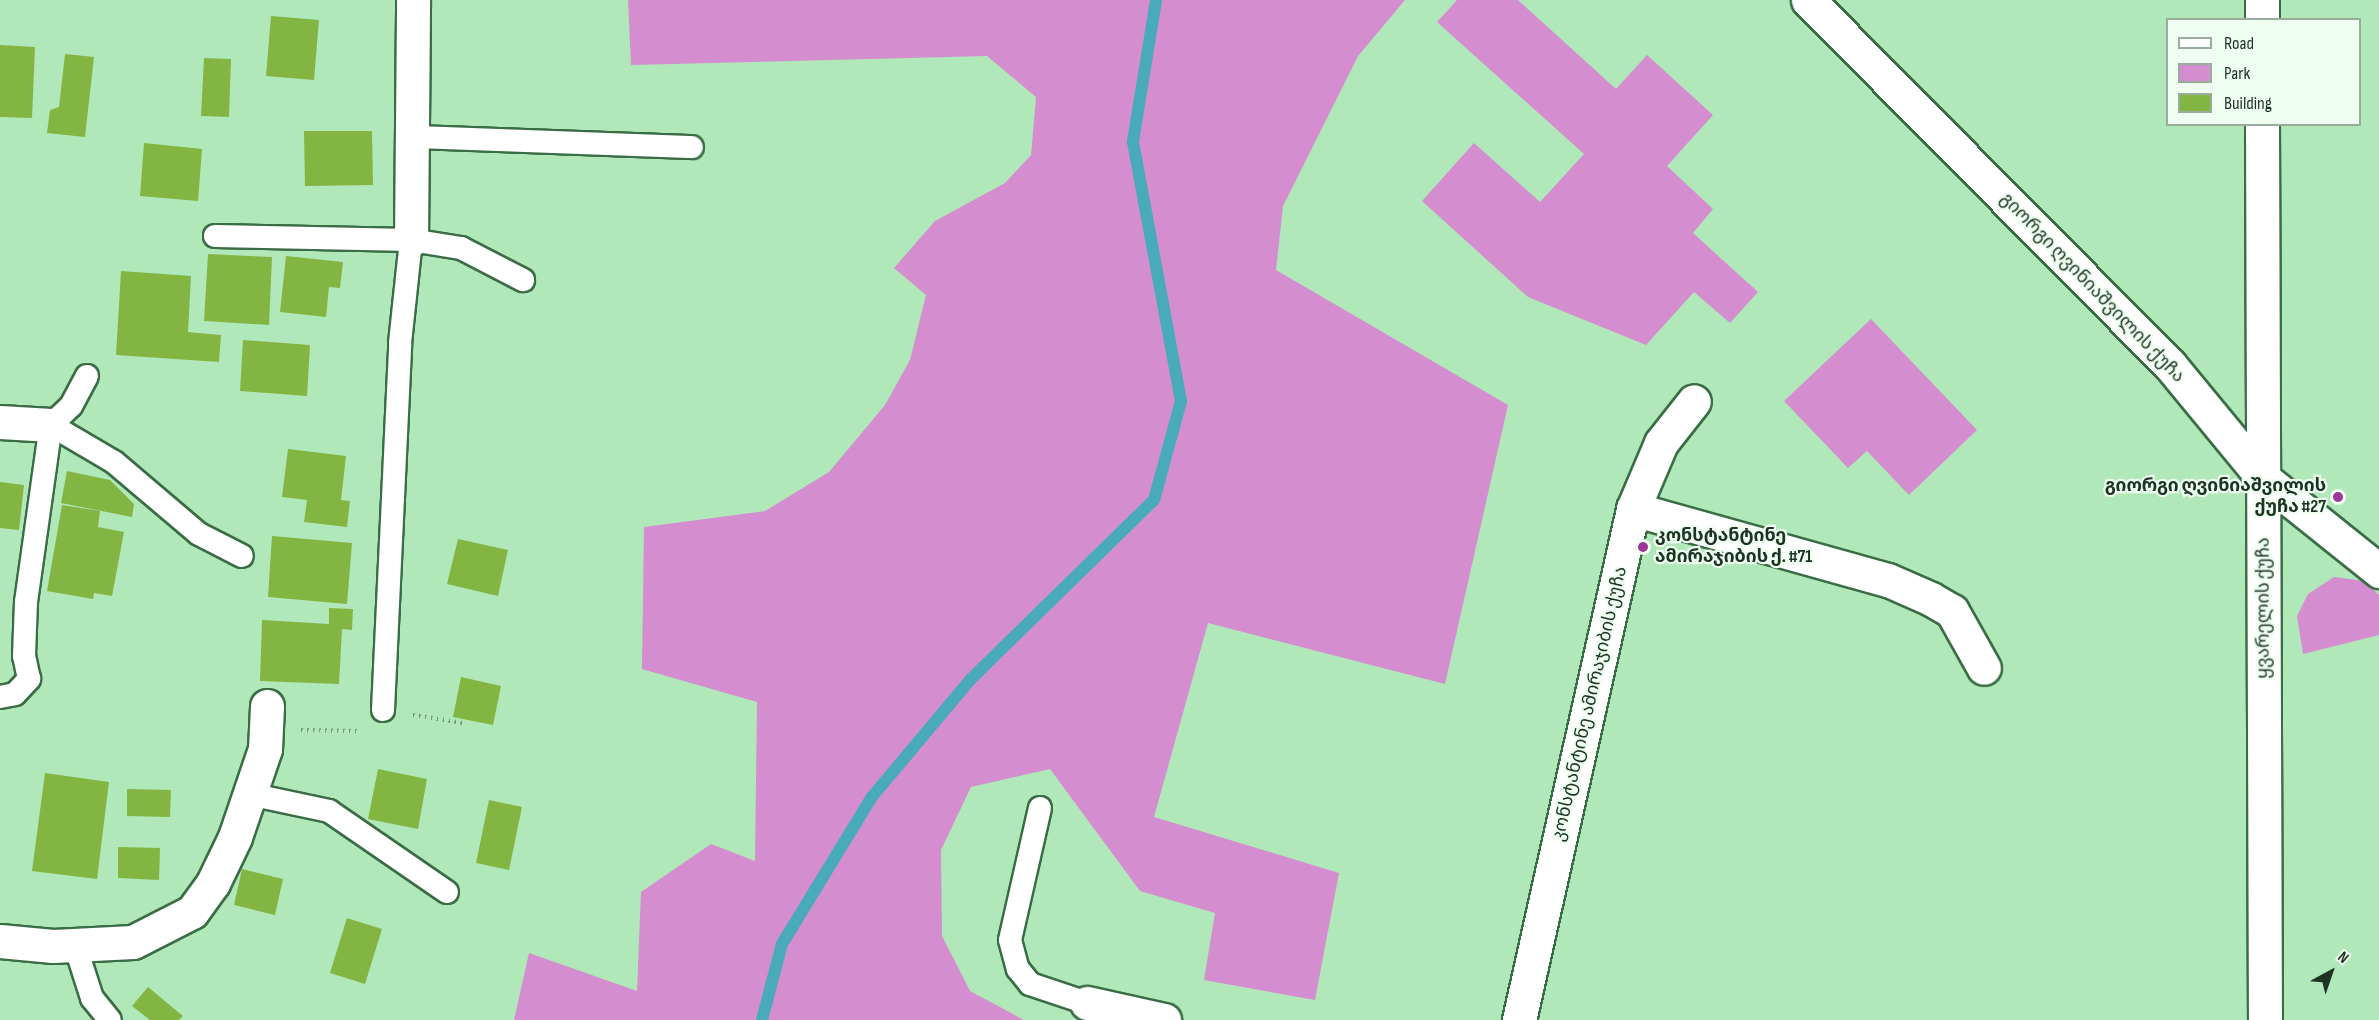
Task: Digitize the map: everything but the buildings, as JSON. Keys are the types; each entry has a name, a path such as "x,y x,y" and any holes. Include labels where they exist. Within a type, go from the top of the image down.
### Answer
{"street":[{"path":"411,240 414,137 413,0"},
{"name":"გიორგი ღვინიაშვილის ქუჩა","path":"1808,0 2170,365 2263,478 2379,571"},
{"path":"2262,0 2262,18"},
{"name":"ყვარელის ქუჩა","path":"2262,126 2265,1020"},
{"name":"კონსტანტინე ამირაჯიბის ქუჩა","path":"1519,1020 1634,509 1661,443 1694,401"},
{"path":"0,422 51,425"},
{"path":"1634,509 1888,580 1931,599 1952,611 1984,668"},
{"path":"0,941 75,945 133,942 192,912 213,883 249,794 265,749 267,706"},
{"path":"1087,1003 1164,1020"}],"lane":[{"path":"414,137 692,147"},
{"path":"215,236 411,240 461,248 523,280"},
{"path":"383,710 400,343 411,240"},
{"path":"0,697 15,694 29,679 24,656 26,602 51,425 71,406 87,376"},
{"path":"51,425 114,462 199,534 242,556"},
{"path":"249,794 329,811 447,892"},
{"path":"1040,808 1010,940 1018,969 1030,984 1087,1003"},
{"path":"75,945 92,998 110,1020"}],"path":[{"path":"265,749 291,730 368,730 383,710 463,723"}],"green space":[{"path":"628,0 1405,0 1358,56 1283,206 1276,270 1508,405 1445,684 1208,623 1154,817 1339,873 1315,1000 1204,980 1215,913 1140,891 1050,769 971,787 941,850 942,936 970,991 1024,1020 514,1020 529,953 637,991 641,892 711,844 755,861 757,702 642,669 644,527 765,511 829,472 885,405 910,360 926,295 894,268 935,221 1005,183 1031,155 1036,97 987,56 631,65"},
{"path":"1457,0 1518,0 1616,89 1647,55 1713,115 1667,166 1713,209 1693,233 1758,292 1730,323 1694,292 1646,345 1528,297 1422,201 1474,143 1540,202 1584,154 1437,22"},
{"path":"1871,319 1977,430 1909,495 1867,451 1848,468 1784,401"},
{"path":"2334,577 2365,581 2379,595 2379,635 2303,654 2297,616 2308,594"}],"waterway":[{"path":"762,1020 782,944 871,798 971,679 1154,500 1181,401 1133,141 1156,0"}],"place":[{"name":"გიორგი ღვინიაშვილის ქუჩა #27","path":"2338,497"},
{"name":"კონსტანტინე ამირაჯიბის ქ. #71","path":"1643,547"}]}
